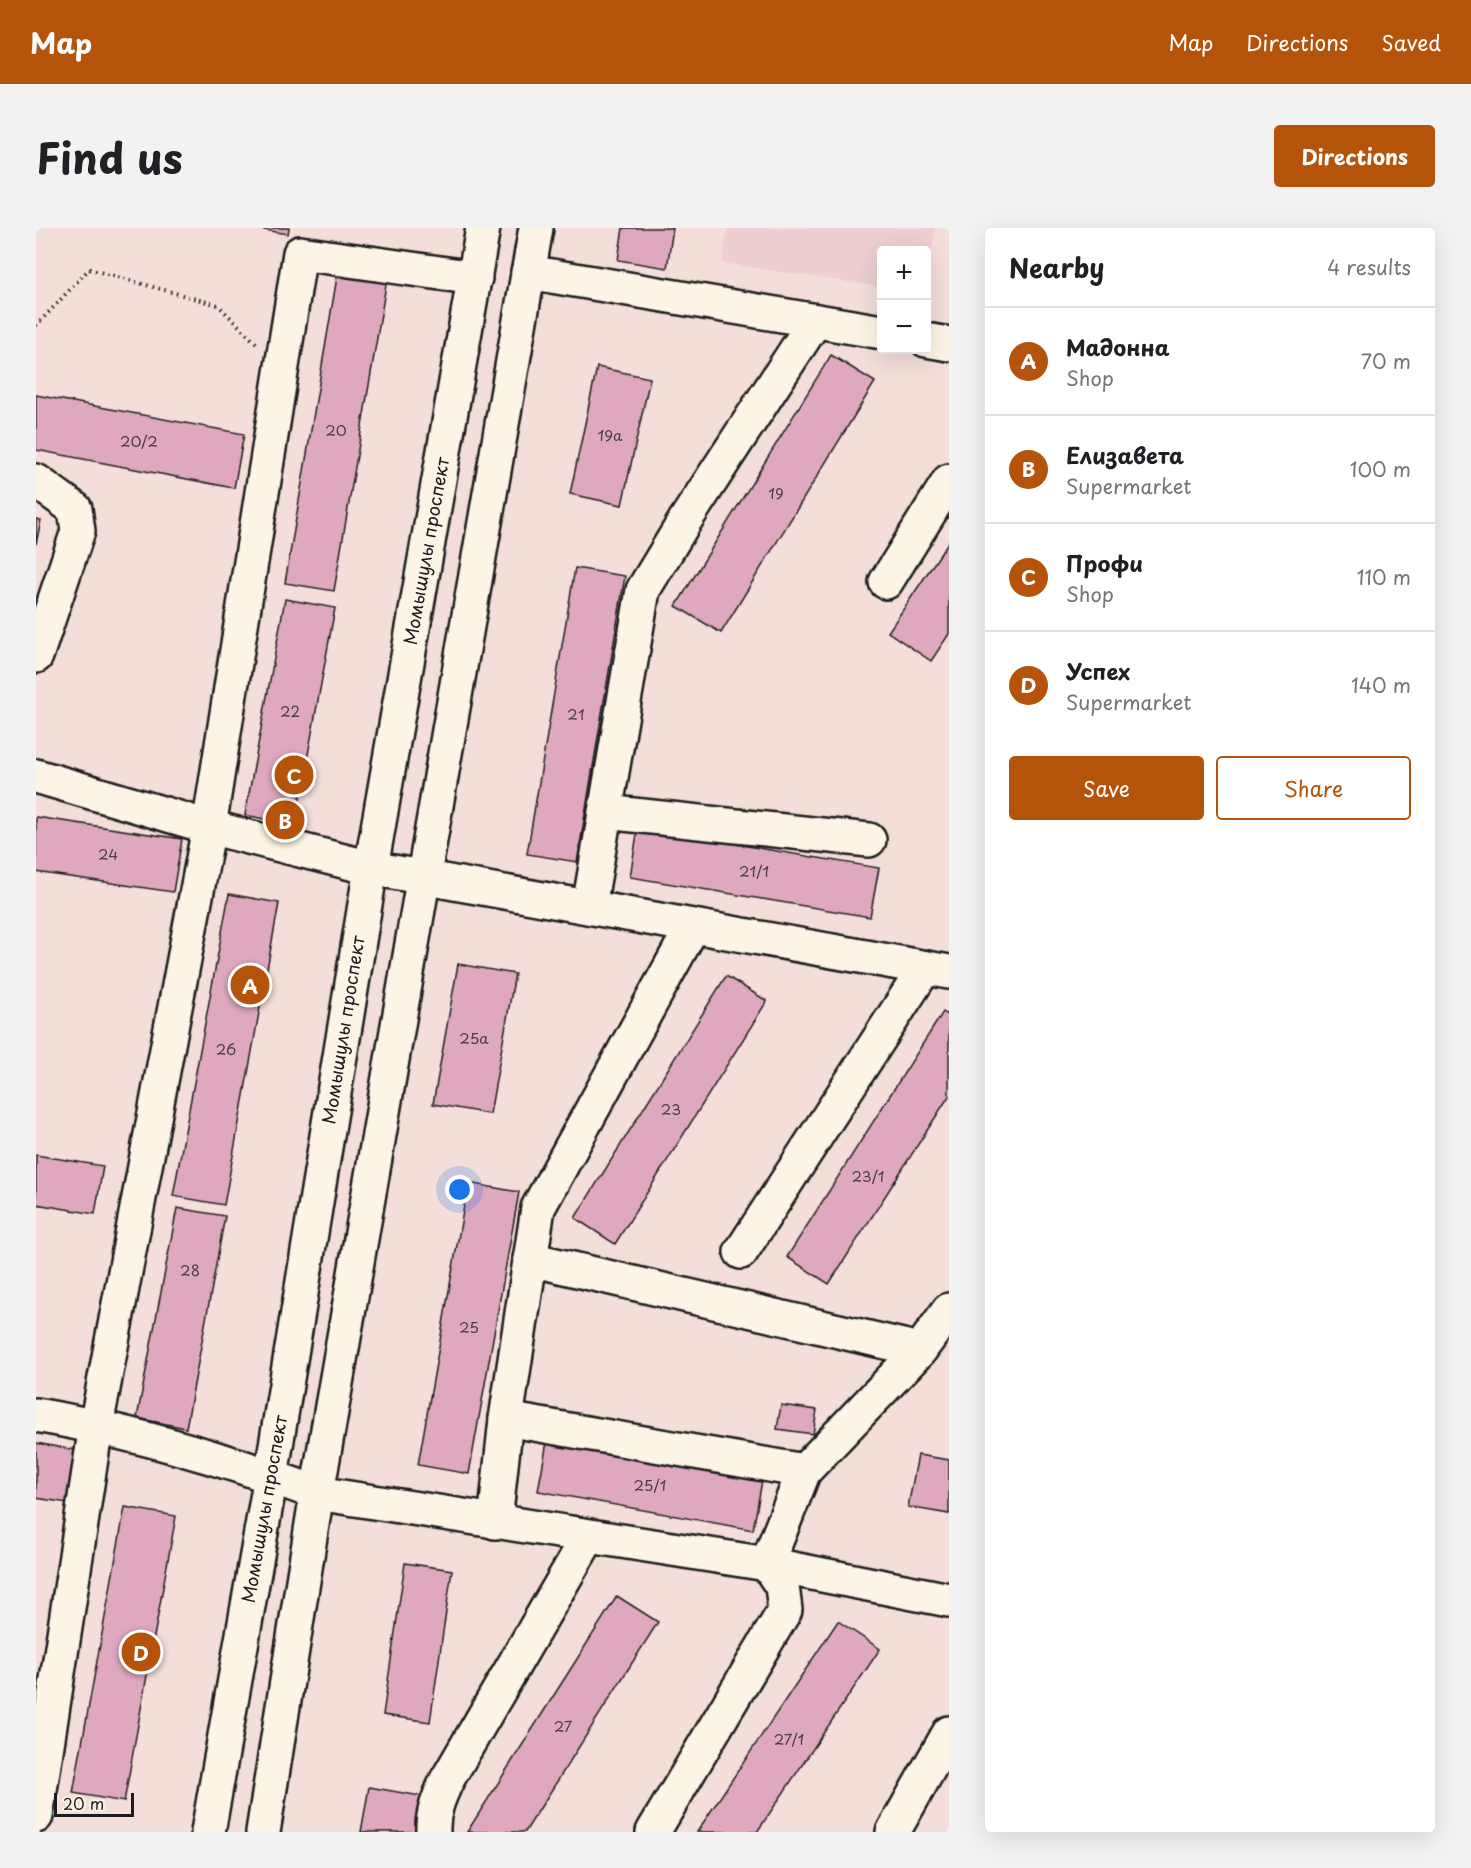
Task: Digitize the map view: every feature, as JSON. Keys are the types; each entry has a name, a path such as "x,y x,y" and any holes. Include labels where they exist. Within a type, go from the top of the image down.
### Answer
{"street":[{"name":"Момышулы проспект","path":"208,1832 272,1476 371,868 483,228"},
{"path":"263,1832 317,1493 536,228"},
{"path":"36,1816 40,1758 96,1425 209,827 300,253 475,278"},
{"path":"528,272 877,331"},
{"path":"589,907 643,590 815,321"},
{"path":"931,341 949,344"},
{"path":"36,481 75,508 78,531 36,657"},
{"path":"886,582 949,481"},
{"path":"36,776 209,827 371,868 937,970 741,1252"},
{"path":"605,812 869,840"},
{"path":"495,1522 506,1419 538,1209 693,926"},
{"path":"530,1259 920,1350"},
{"path":"767,1564 804,1471 920,1350 949,1310"},
{"path":"36,1415 96,1425 272,1476 317,1493 767,1564 949,1600"},
{"path":"506,1419 804,1471"},
{"path":"433,1832 432,1819 447,1780 590,1536"},
{"path":"653,1832 785,1610 782,1586 767,1564"},
{"path":"893,1832 949,1733"}],"path":[{"path":"36,326 89,269 218,305 282,369"}],"shaded area":[{"path":"728,228 935,228 931,256 931,246 877,246 877,286 722,263"}],"building":[{"path":"252,228 289,228 288,234"},
{"path":"623,228 673,228 667,268 618,260"},
{"path":"338,271 387,279 334,591 285,583"},
{"path":"831,355 875,382 721,633 676,606"},
{"path":"597,367 650,378 622,505 570,494"},
{"path":"36,395 244,434 234,488 36,450"},
{"path":"36,519 41,520 36,544"},
{"path":"949,541 949,634 931,661 888,632"},
{"path":"575,568 625,576 577,862 527,854"},
{"path":"285,599 335,608 295,825 245,815"},
{"path":"36,817 182,839 173,892 36,872"},
{"path":"638,828 879,868 870,917 630,877"},
{"path":"229,894 279,903 224,1205 173,1196"},
{"path":"458,964 515,974 490,1114 433,1104"},
{"path":"726,976 767,1001 615,1244 575,1218"},
{"path":"943,1012 949,1016 949,1096 829,1284 787,1257"},
{"path":"36,1155 103,1166 95,1214 36,1204"},
{"path":"468,1183 519,1192 469,1474 418,1465"},
{"path":"177,1208 225,1216 186,1428 137,1418"},
{"path":"781,1405 817,1410 813,1434 777,1429"},
{"path":"547,1442 762,1481 753,1530 538,1491"},
{"path":"36,1443 76,1450 68,1503 36,1498"},
{"path":"918,1455 949,1460 949,1514 908,1507"},
{"path":"125,1507 176,1516 124,1802 73,1793"},
{"path":"405,1563 452,1570 430,1722 383,1715"},
{"path":"617,1596 658,1622 525,1832 467,1832"},
{"path":"838,1621 880,1649 757,1832 697,1832"},
{"path":"369,1787 421,1796 415,1832 361,1832"}],"place":[{"name":"Профи","path":"294,775"},
{"name":"Елизавета","path":"285,820"},
{"name":"Мадонна","path":"250,985"},
{"name":"Успех","path":"141,1652"}]}
